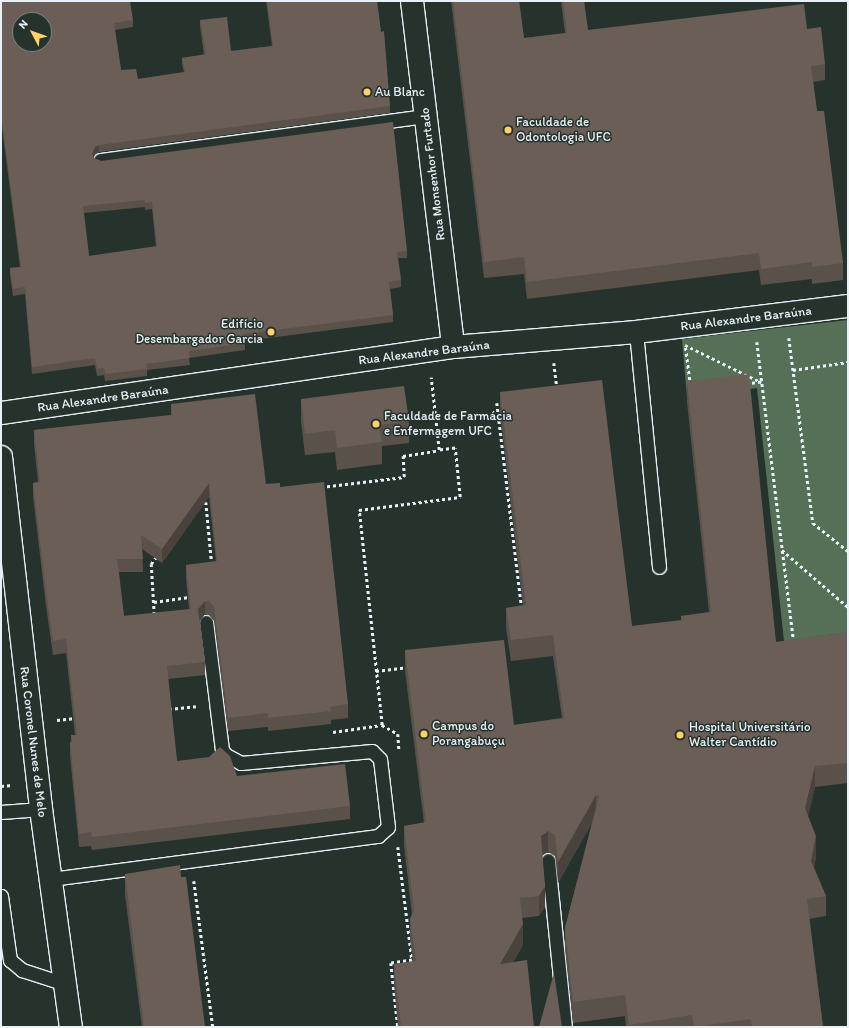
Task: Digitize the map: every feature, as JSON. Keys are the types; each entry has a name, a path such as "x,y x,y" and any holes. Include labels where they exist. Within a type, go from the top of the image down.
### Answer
{"street":[{"name":"Rua Monsenhor Furtado","path":"412,1 453,347"},
{"name":"Rua Alexandre Baraúna","path":"1,413 453,347 636,332 848,306"},
{"name":"Rua Coronel Nunes de Melo","path":"1,457 41,808 71,1027"}],"lane":[{"path":"100,160 426,116"},
{"path":"636,332 659,567"},
{"path":"51,879 378,836 388,827 380,759 372,751 241,763 222,750 206,622"},
{"path":"1,812 41,808"},
{"path":"548,860 565,1027"},
{"path":"1,896 10,960 22,970 66,984"}],"path":[{"path":"754,318 795,651"},
{"path":"789,333 814,523 848,551"},
{"path":"685,345 692,348 761,382 691,392 685,345"},
{"path":"550,363 554,362 558,396"},
{"path":"793,370 848,362"},
{"path":"431,377 439,450"},
{"path":"505,402 497,404 523,613"},
{"path":"312,488 404,477 403,456 455,448 460,497 359,510 382,725"},
{"path":"199,503 213,501"},
{"path":"206,502 212,571"},
{"path":"782,550 848,607"},
{"path":"155,618 151,564 157,556"},
{"path":"154,602 199,596"},
{"path":"376,671 414,666"},
{"path":"52,721 83,718"},
{"path":"325,733 382,725 398,734 400,756"},
{"path":"1,786 15,785"},
{"path":"398,1027 392,964 412,960 397,845 401,840"},
{"path":"193,875 213,1027"}],"green space":[{"path":"848,320 848,654 786,660 757,388 687,397 682,339"}],"building":[{"path":"1,1 130,1 133,20 114,23 121,70 136,69 138,79 185,72 182,58 206,54 200,20 227,17 231,51 273,46 267,1 377,1 381,32 384,31 390,106 99,145 95,147 92,154 94,158 101,161 393,122 407,251 397,252 401,280 389,282 393,315 244,334 245,343 189,351 190,358 146,364 147,369 105,374 104,368 97,369 95,358 32,367 25,287 13,289 10,268 21,267 1,113","holes":["145,200 145,203 152,202 157,246 89,256 83,206"]},
{"path":"453,1 519,1 524,38 567,33 563,1 584,1 588,30 804,4 807,29 821,27 825,64 811,66 817,111 824,111 843,263 812,267 812,262 761,269 759,253 527,282 524,257 484,262"},
{"path":"749,374 776,642 848,632 848,763 815,766 805,808 816,836 811,861 826,896 807,899 823,1027 752,1027 751,1019 694,1027 692,1015 629,1025 625,995 573,1002 565,928 599,796 596,795 558,862 555,835 548,831 541,836 545,886 539,896 520,898 523,924 500,964 527,960 534,1027 401,1027 394,964 416,961 410,919 414,910 404,826 426,822 405,650 504,640 514,725 564,718 553,635 511,640 506,608 526,605 500,392 602,380 632,626 682,620 681,616 711,612 687,381"},
{"path":"404,386 409,421 379,425 382,442 337,448 335,430 305,434 301,399"},
{"path":"255,394 266,484 280,483 280,487 324,482 348,704 330,707 331,711 268,718 268,713 228,718 214,607 209,601 205,601 198,609 205,662 167,666 177,761 209,757 220,747 230,756 237,776 345,764 350,806 92,837 91,832 79,834 70,742 72,742 71,735 77,735 66,639 53,641 46,592 33,483 40,482 34,430 172,415 171,404","holes":["209,483 217,561 186,565 191,609 124,616 117,559 143,559 141,535 162,549"]},
{"path":"180,865 181,877 186,877 205,1027 144,1027 125,874"},
{"path":"554,973 562,1027 539,1027"}],"place":[{"name":"Au Blanc","path":"367,92"},
{"name":"Faculdade de Odontologia UFC","path":"508,130"},
{"name":"Edifício Desembargador Garcia","path":"271,332"},
{"name":"Faculdade de Farmácia e Enfermagem UFC","path":"376,424"},
{"name":"Campus do Porangabuçu","path":"424,734"},
{"name":"Hospital Universitário Walter Cantídio","path":"680,735"}]}
